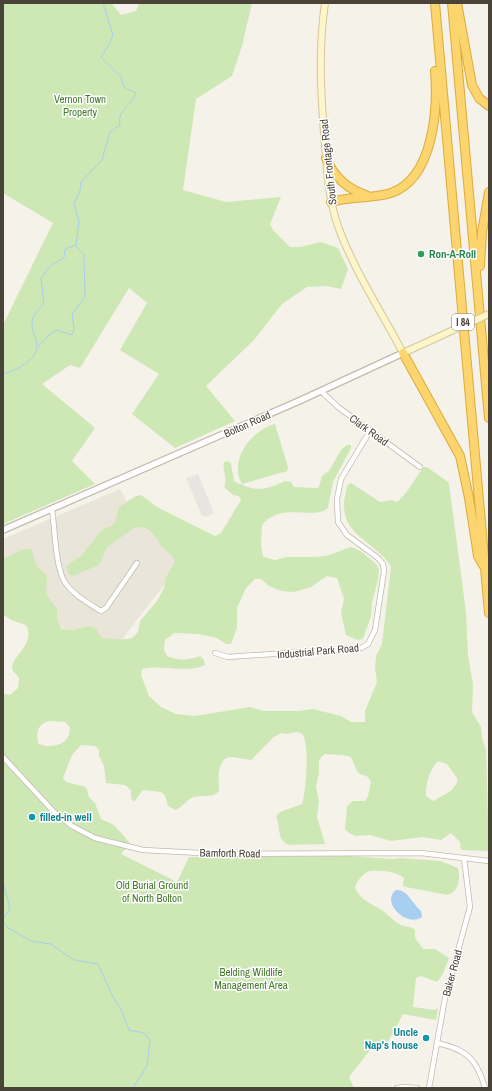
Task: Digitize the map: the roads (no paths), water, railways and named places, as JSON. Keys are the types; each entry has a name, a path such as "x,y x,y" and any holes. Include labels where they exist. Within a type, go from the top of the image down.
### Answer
{"highway":[{"name":"I 84","path":"435,3 489,613"},
{"name":"I 84","path":"452,3 489,418"},
{"path":"457,3 472,85 479,98 489,106"},
{"path":"331,202 387,194 402,187 414,174 425,155 432,134 435,113 436,84 433,46 437,31"},
{"path":"326,158 334,173 344,184 355,192 369,196"},
{"path":"478,292 481,278 480,248 482,227 489,192"},
{"path":"403,353 460,456 469,498 478,556 485,569"}],"main road":[{"name":"South Frontage Road","path":"326,3 320,64 326,158 331,202 336,222 346,247 403,353"},
{"name":"Bolton Road","path":"403,353 489,314"}],"street":[{"name":"Bolton Road","path":"3,530 321,391 403,353"},
{"name":"Clark Road","path":"321,391 332,403 420,467"},
{"name":"Industrial Park Road","path":"215,653 228,657 361,648 373,638 384,578 383,564 378,558 347,535 338,522 337,514 338,488 341,479 370,431"},
{"path":"52,508 59,564 63,579 75,593 95,608 101,611 106,608 138,564"},
{"name":"Bamforth Road","path":"3,757 54,812 72,826 95,838 136,848 166,852 220,854 421,853 489,861"},
{"name":"Baker Road","path":"429,1088 445,998 470,907 464,858"},
{"path":"437,1043 449,1045 466,1053 476,1063 486,1088"},
{"path":"397,1088 417,1088"}],"water":[{"path":"396,890 400,890 406,894 421,911 422,917 409,919 397,912 391,901 392,895"}],"waterway":[{"path":"3,374 29,361 36,352 37,343 32,328 32,322 38,310 44,304 41,278 51,265 64,258 65,249 76,245 79,221 74,204 80,191 81,182 102,160 110,132 120,125 121,115 136,93 124,87 121,77 101,57 113,35 103,3"},
{"path":"38,347 50,334 57,330 72,335 74,329 72,314 85,297 84,254 76,246"},
{"path":"3,882 10,908 3,919"},
{"path":"3,922 8,928 31,941 51,944 74,960 98,964 114,999 120,1007 129,1030 144,1033 150,1040 147,1066 133,1088"}],"place":[{"name":"Ron-A-Roll","path":"421,254"},
{"name":"filled-in well","path":"32,817"},
{"name":"Uncle Nap's house","path":"426,1038"}],"park label":[{"name":"Vernon Town Property","path":"80,105"},
{"name":"Old Burial Ground of North Bolton","path":"152,891"},
{"name":"Belding Wildlife Management Area","path":"251,978"}]}
